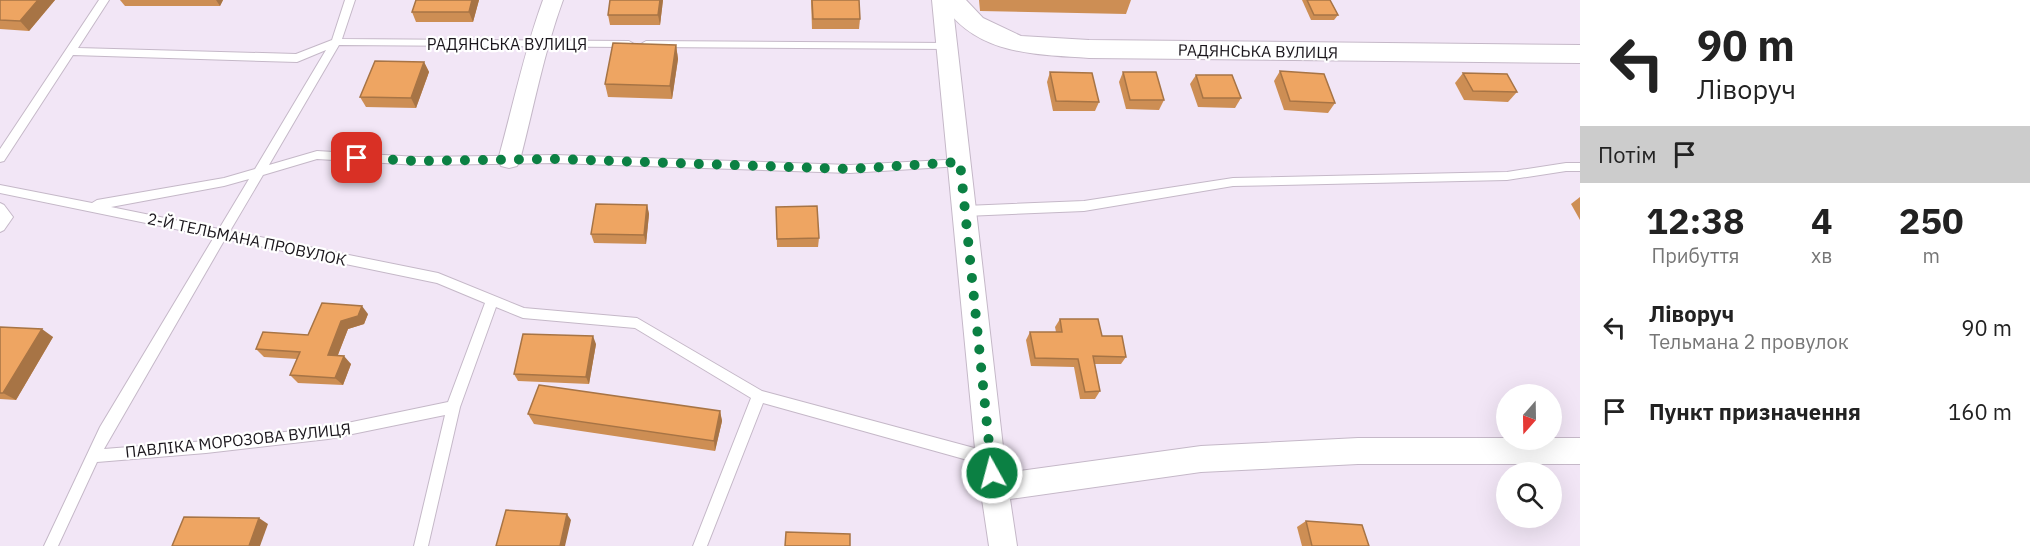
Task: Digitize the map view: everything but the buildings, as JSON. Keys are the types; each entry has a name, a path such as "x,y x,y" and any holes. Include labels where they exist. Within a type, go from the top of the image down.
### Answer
{"street":[{"path":"509,160 537,44 553,0"},
{"path":"942,0 990,459 1003,546"},
{"name":"РАДЯНСЬКА ВУЛИЦЯ","path":"952,0 974,24 1017,44 1089,49 1580,54"},
{"path":"994,488 1201,459 1358,451 1580,451"}],"lane":[{"path":"0,158 104,0"},
{"path":"51,546 105,431 336,42 350,0"},
{"name":"РАДЯНСЬКА ВУЛИЦЯ","path":"69,51 297,58 336,42 948,46"},
{"path":"90,207 224,182 317,155 418,161 509,160 850,169 960,162"},
{"path":"965,211 1084,206 1233,182 1507,176 1580,167"},
{"name":"2-Й ТЕЛЬМАНА ПРОВУЛОК","path":"0,189 438,278 524,313 637,323 759,396 990,459"},
{"path":"0,208 7,217 0,227"},
{"path":"421,546 453,407 492,300"},
{"path":"700,546 759,396"},
{"name":"ПАВЛІКА МОРОЗОВА ВУЛИЦЯ","path":"93,456 206,447 328,433 453,407"}],"route":[{"path":"357,158 418,161 555,159 850,169 960,162 992,473"}]}
